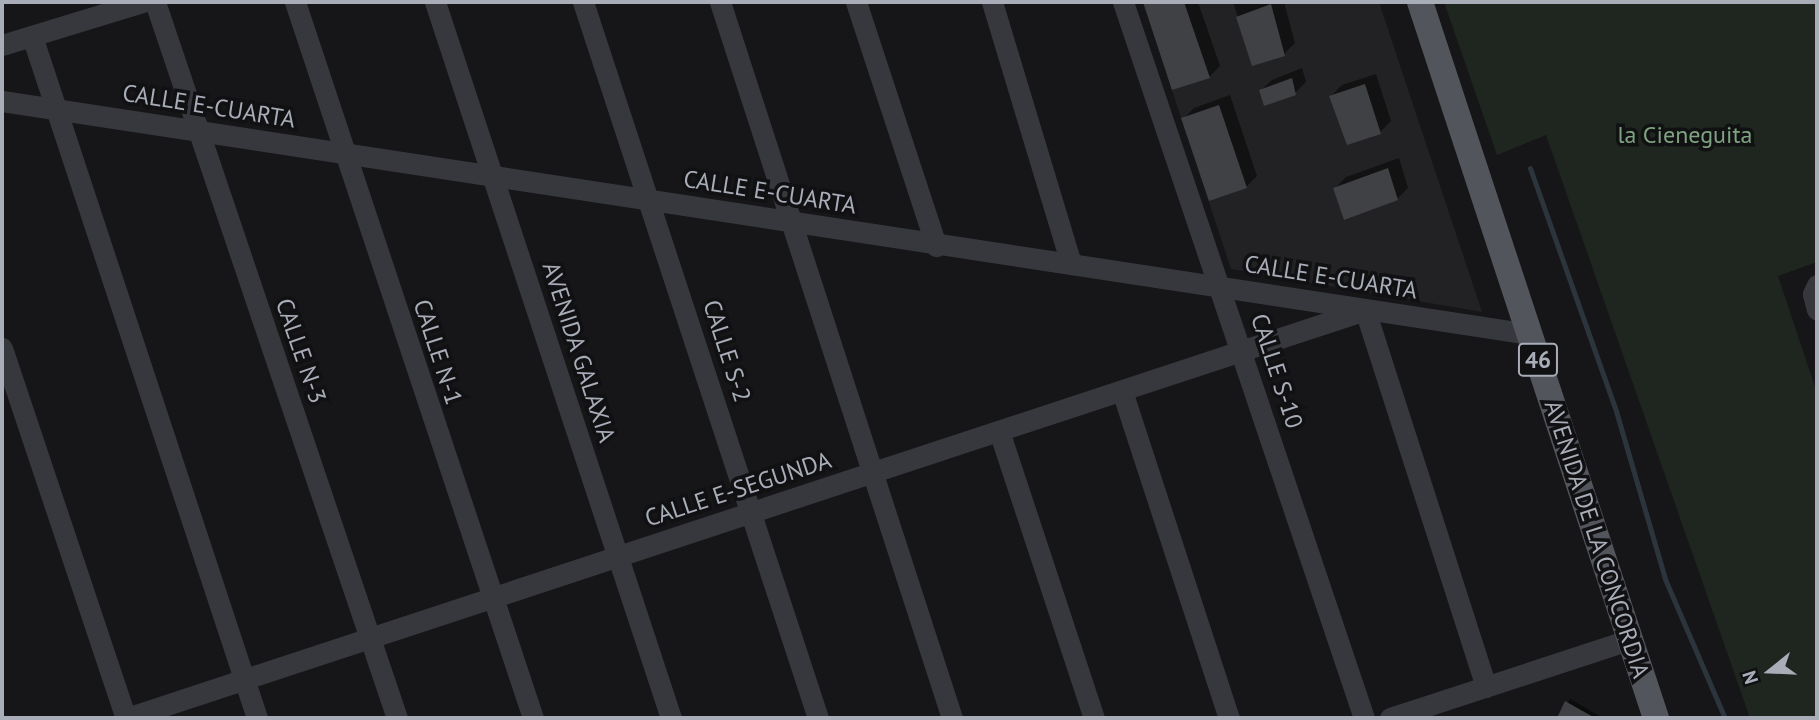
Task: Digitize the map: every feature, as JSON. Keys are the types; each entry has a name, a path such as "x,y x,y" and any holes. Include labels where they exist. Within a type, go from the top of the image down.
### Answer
{"main road":[{"name":"AVENIDA DE LA CONCORDIA","path":"1420,2 1656,718"}],"street":[{"path":"2,45 32,36 84,10 143,2"},
{"name":"CALLE N-3","path":"155,2 397,718"},
{"name":"CALLE N-1","path":"295,2 533,718"},
{"name":"AVENIDA GALAXIA","path":"435,2 671,718"},
{"name":"CALLE S-2","path":"583,2 818,718"},
{"path":"720,2 793,222 870,473 952,718"},
{"path":"856,2 936,246"},
{"path":"992,2 1071,264"},
{"name":"CALLE S-10","path":"1123,2 1364,718"},
{"path":"32,36 257,718"},
{"name":"CALLE E-CUARTA","path":"2,101 493,177 648,198 936,246 1220,285 1530,334"},
{"path":"1365,310 1486,687"},
{"name":"CALLE E-SEGUNDA","path":"126,718 1365,310"},
{"path":"2,348 126,718"},
{"path":"1122,391 1229,718"},
{"path":"999,431 1094,718"},
{"path":"1390,718 1630,639"}],"shaded area":[{"path":"1143,2 1379,2 1482,312 1231,269"}],"green space":[{"name":"la Cieneguita","path":"1444,2 1817,2 1817,262 1778,276 1817,393 1817,718 1750,718 1546,135 1497,155"}],"building":[{"path":"1143,2 1184,2 1210,78 1172,90"},
{"path":"1271,4 1285,56 1252,66 1236,17"},
{"path":"1292,78 1296,95 1264,106 1259,90"},
{"path":"1365,84 1381,134 1347,145 1329,96"},
{"path":"1219,105 1247,188 1209,201 1181,118"},
{"path":"1388,168 1398,200 1344,220 1333,188"},
{"path":"1565,701 1595,718 1557,718"}],"waterway":[{"path":"1530,168 1616,411 1665,579 1725,718"}]}
